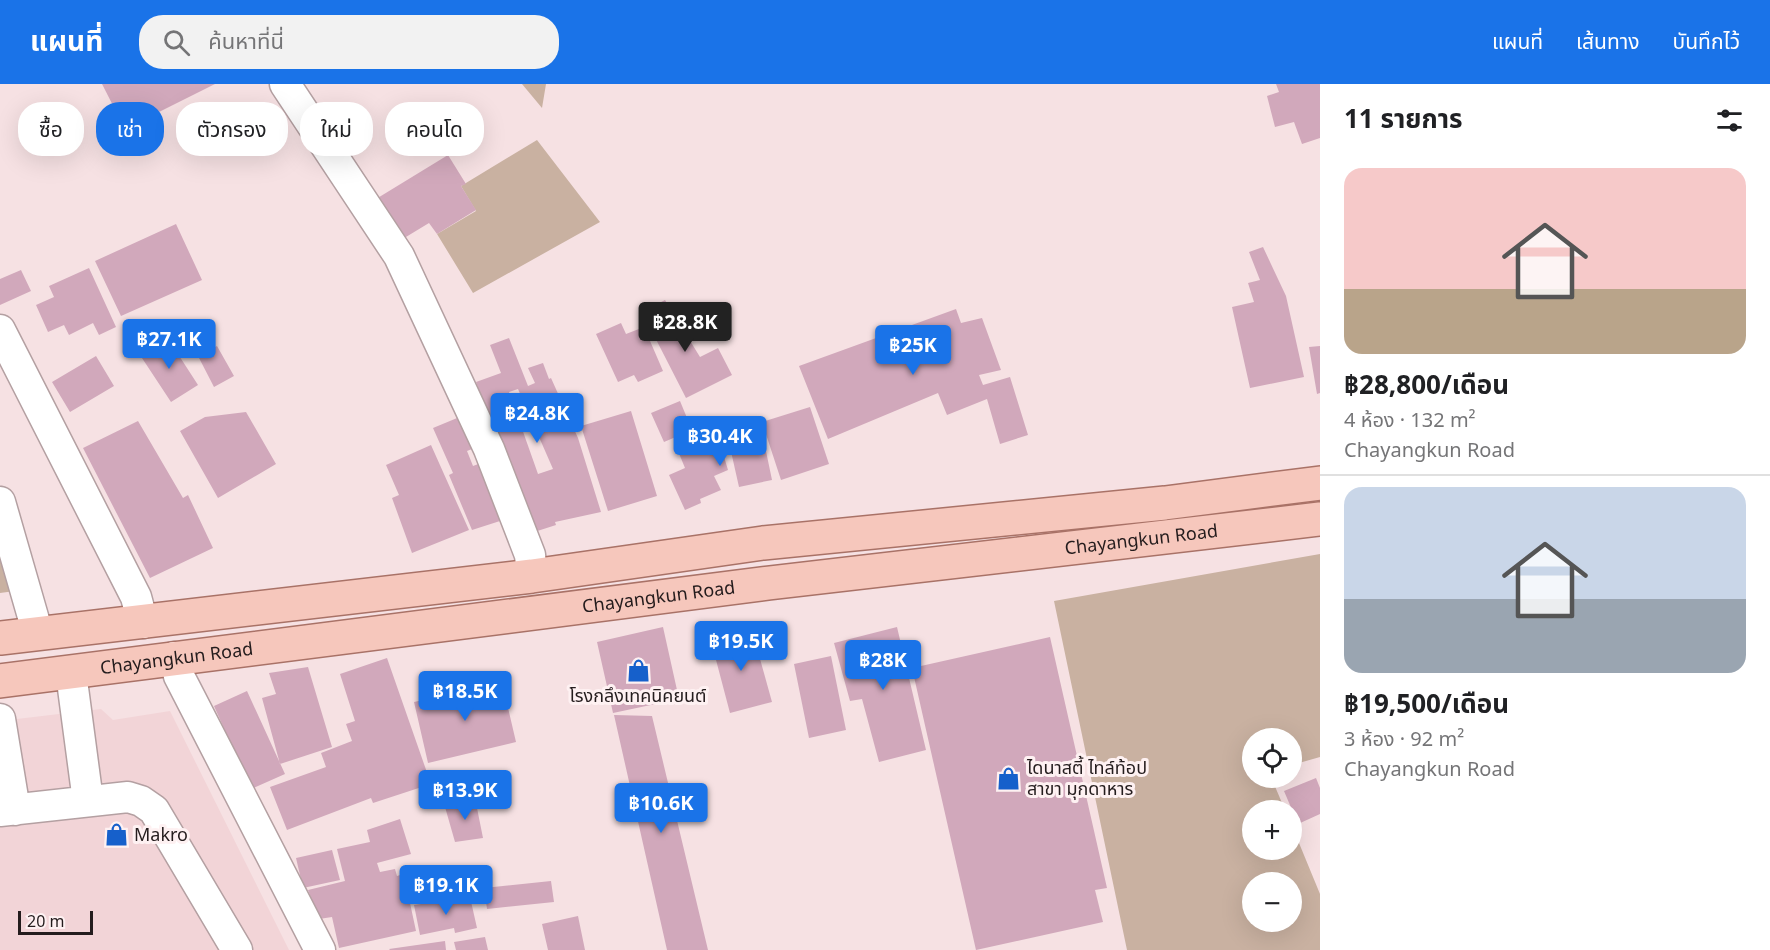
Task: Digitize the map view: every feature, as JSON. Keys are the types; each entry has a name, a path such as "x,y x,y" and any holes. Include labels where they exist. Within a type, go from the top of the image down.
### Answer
{"main road":[{"name":"Chayangkun Road","path":"0,638 532,576 764,543 1165,503 1320,483"},
{"name":"Chayangkun Road","path":"0,681 174,657 769,583 1320,519"},
{"path":"764,543 769,583"}],"street":[{"path":"285,84 399,256 489,449 530,555 532,576"},
{"path":"0,330 136,597 143,623"},
{"path":"0,502 38,634"},
{"path":"174,657 178,676 320,950"},
{"path":"71,673 88,801"},
{"path":"0,718 7,810 128,797 141,801 154,810 237,950"}],"shaded area":[{"path":"522,84 546,84 542,108"},
{"path":"537,140 600,222 473,293 437,234 476,211 461,186"},
{"path":"0,540 15,591 0,593"},
{"path":"1320,554 1320,757 1302,762 1302,728 1242,728 1242,788 1276,788 1281,800 1242,800 1242,860 1302,860 1302,850 1320,894 1320,950 1127,950 1054,601"},
{"name":"Makro","path":"101,709 113,720 170,711 289,950 0,950 0,721"}],"building":[{"path":"102,84 215,84 164,110 164,102 111,102"},
{"path":"1276,84 1320,84 1320,138 1302,144 1294,122 1275,127 1267,96 1279,92"},
{"path":"449,156 466,184 461,186 476,210 437,234 429,223 401,240 376,199"},
{"path":"176,224 202,280 121,316 95,261"},
{"path":"1263,247 1286,296 1304,377 1250,388 1232,307 1254,302 1248,283 1260,280 1249,252"},
{"path":"89,268 116,327 99,335 93,323 69,335 64,325 48,332 36,305 54,297 49,286"},
{"path":"21,270 31,291 0,305 0,279"},
{"path":"665,300 700,357 718,348 732,375 686,398 642,312"},
{"path":"956,309 961,323 982,318 1001,370 979,375 983,385 1010,377 1028,435 1000,444 987,399 947,415 938,393 828,439 799,366"},
{"path":"621,323 626,334 644,327 663,371 638,382 634,375 618,382 596,334"},
{"path":"167,337 198,385 171,402 140,355"},
{"path":"509,338 528,386 535,383 528,368 543,363 578,438 601,512 555,522 556,525 528,534 476,382 501,373 490,345","holes":["518,389 553,469 538,474 509,392"]},
{"path":"217,346 234,376 214,387 198,356"},
{"path":"1320,346 1320,393 1317,394 1309,347"},
{"path":"96,356 114,386 70,412 52,382"},
{"path":"680,401 692,430 664,442 651,413"},
{"path":"810,407 829,464 781,480 762,422"},
{"path":"631,411 657,496 608,511 581,426"},
{"path":"246,412 276,464 218,498 180,431 205,417"},
{"path":"462,416 477,447 467,451 473,466 481,463 500,521 472,530 449,475 453,473 433,428"},
{"path":"138,421 183,498 188,495 213,548 150,578 83,448"},
{"path":"762,432 772,480 739,487 730,447 722,450 728,470 714,476 721,490 700,499 701,503 685,510 669,475 685,468 678,451 699,442 703,450 716,446 714,439 726,433 728,440"},
{"path":"431,445 469,530 412,553 392,498 399,495 386,465"},
{"name":"โรงกลึงเทคนิคยนต์","path":"663,627 679,699 613,713 597,642"},
{"path":"897,627 926,750 879,762 862,699 850,701 834,643"},
{"path":"752,630 772,702 730,713 711,641"},
{"name":"ไดนาสตี้ ไทล์ท้อป สาขา มุกดาหาร","path":"1050,637 1107,888 1095,890 1103,922 976,950 912,668"},
{"path":"831,656 846,730 809,738 794,664"},
{"path":"387,658 431,784 373,803 371,798 287,830 270,787 326,767 321,753 352,741 346,724 355,721 340,674"},
{"path":"308,667 332,747 280,764 262,698 276,694 269,673"},
{"path":"502,682 516,742 428,763 414,702"},
{"path":"247,691 285,774 251,789 214,706"},
{"path":"614,715 652,716 708,950 667,950"},
{"path":"1316,778 1320,788 1320,814 1302,822 1302,800 1288,800 1284,791 1302,788 1302,784"},
{"path":"475,798 483,838 455,842 445,807"},
{"path":"400,819 411,854 377,863 380,872 395,869 397,876 423,868 428,898 410,903 416,931 339,948 332,917 319,919 308,890 345,881 337,849 370,842 367,830"},
{"path":"332,850 340,880 303,888 296,858"},
{"path":"551,881 554,902 487,909 484,888"},
{"path":"470,897 477,928 455,933 454,928 420,935 414,905"},
{"path":"578,916 585,950 548,950 542,924"},
{"path":"485,937 488,950 456,950 454,942"},
{"path":"445,941 446,950 389,949"}],"place":[{"name":"โรงกลึงเทคนิคยนต์","path":"638,670"},
{"name":"ไดนาสตี้ ไทล์ท้อป สาขา มุกดาหาร","path":"1009,778"},
{"name":"Makro","path":"116,835"}]}
